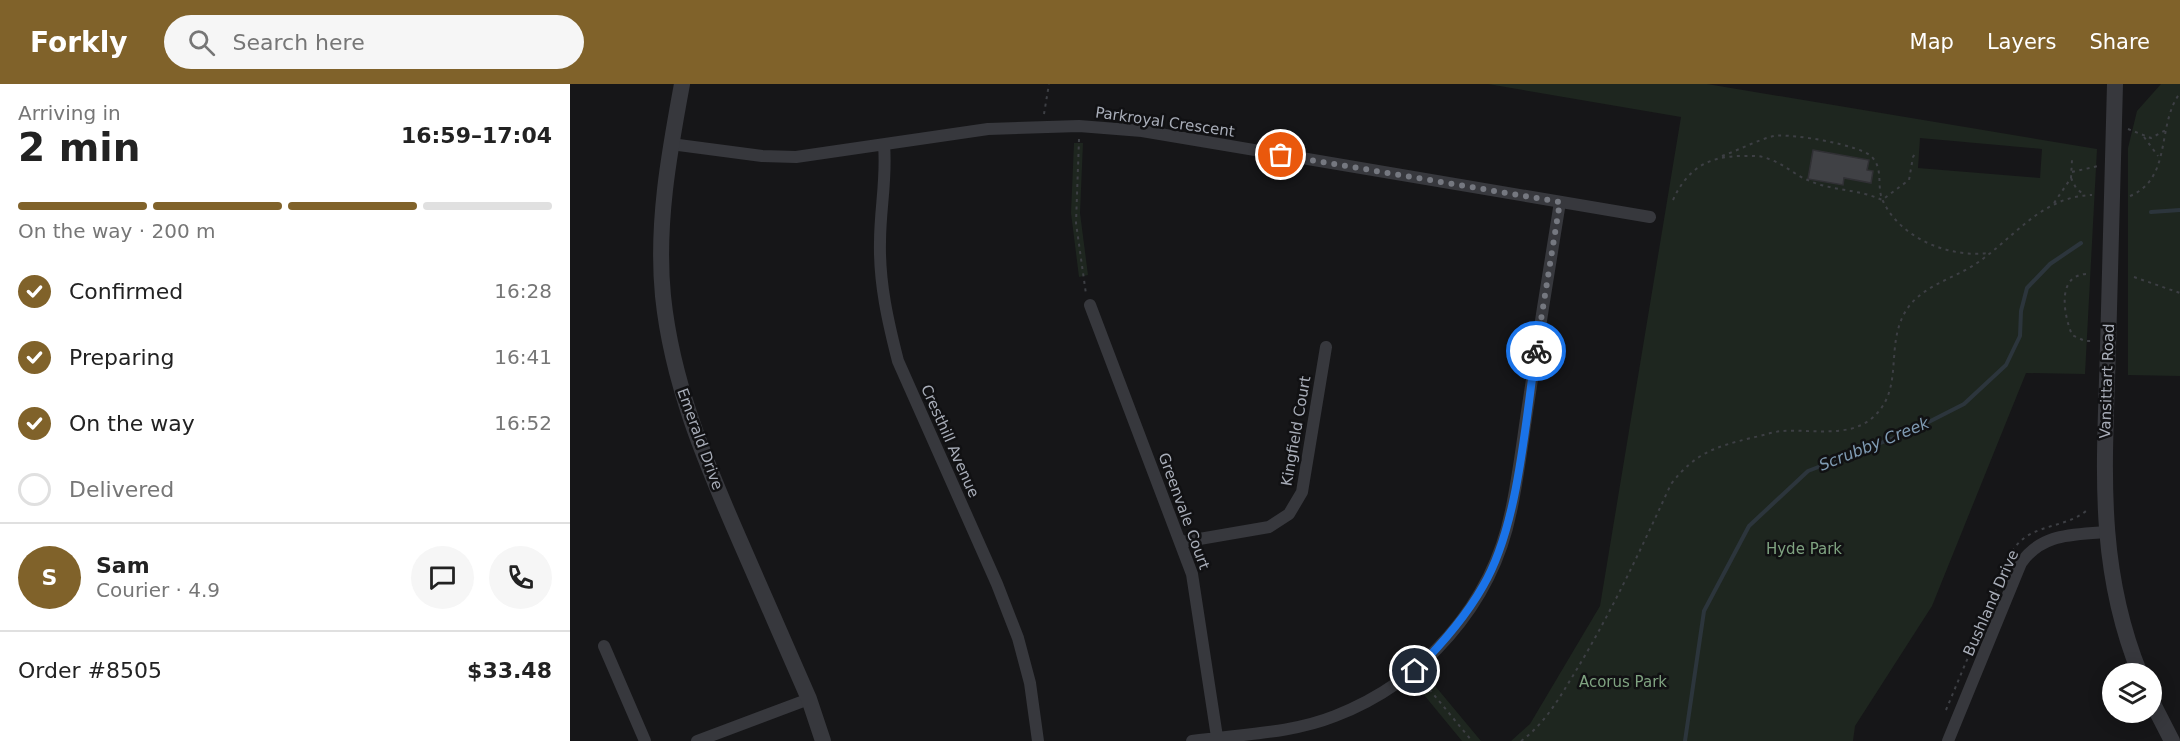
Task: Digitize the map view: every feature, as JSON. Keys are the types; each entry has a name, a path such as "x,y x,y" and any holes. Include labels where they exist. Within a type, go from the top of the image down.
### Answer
{"street":[{"name":"Emerald Drive","path":"682,84 671,144 662,225 662,266 667,322 679,380 702,452 808,699 823,741"},
{"name":"Vansittart Road","path":"2115,84 2105,531 2120,615 2136,663"},
{"name":"Parkroyal Crescent","path":"671,144 762,156 796,157 988,129 1079,126 1142,131 1650,217"},
{"name":"Cresthill Avenue","path":"884,145 886,168 880,241 881,279 888,322 898,361 997,584 1018,638 1030,683 1038,741"},
{"path":"1192,741 1296,727 1334,717 1393,687 1415,671 1445,641 1467,612 1485,584 1511,513 1560,202"},
{"name":"Greenvale Court","path":"1090,305 1182,542 1198,601 1217,737"},
{"name":"Kingfield Court","path":"1182,542 1269,527 1289,514 1302,492 1326,347"},
{"name":"Bushland Drive","path":"1948,741 2022,563 2030,550 2062,535 2105,531"},
{"path":"604,646 645,741"},
{"path":"697,741 808,699"},
{"path":"2162,721 2172,741"}],"path":[{"path":"1044,114 1049,84"},
{"path":"2130,196 2149,185 2159,157 2169,115 2180,93"},
{"path":"1079,126 1076,223 1083,286 1090,305"},
{"path":"2114,128 2134,129 2144,137 2159,157"},
{"path":"2144,137 2151,138 2166,130"},
{"path":"1673,200 1688,174 1705,162 1774,136 1790,135 1860,149 1872,157 1878,167 1882,200"},
{"path":"1882,200 1907,182 1916,152"},
{"path":"1722,156 1770,159 1811,182 1867,193 1882,200 1903,227 1915,237 1966,255 1991,253"},
{"path":"2052,205 2071,178 2072,160"},
{"path":"2072,172 2098,166"},
{"path":"2071,178 2076,188 2084,195"},
{"path":"1521,741 1536,728 1558,699 1600,630 1671,484 1684,467 1704,452 1770,434 1838,431 1868,422 1882,410 1890,396 1893,356 1903,316 1914,299 1991,253 2017,228 2052,205 2084,195 2092,195"},
{"path":"2086,274 2077,274 2069,281 2065,296 2067,320 2072,335 2085,341 2108,342"},
{"path":"2134,277 2180,293"},
{"path":"1415,671 1472,741"}],"green space":[{"name":"Hyde Park","path":"1488,84 1707,84 2097,149 2085,374 2026,373 1932,606 1855,726 1853,741 1511,741 1530,724 1600,606 1681,117","holes":["1920,138 2042,149 2040,178 1918,168","1813,150 1869,160 1867,170 1873,171 1871,183 1844,178 1842,185 1808,179"]},
{"path":"2161,84 2180,84 2180,376 2128,375 2128,148 2137,111"},
{"path":"1074,143 1083,143 1080,213 1088,275 1079,277 1071,213"},
{"path":"1426,675 1481,741 1462,741 1415,684"}],"building":[{"path":"1813,150 1869,160 1867,170 1873,171 1871,183 1844,178 1843,185 1808,179"}],"waterway":[{"name":"Scrubby Creek","path":"2151,212 2180,210"},
{"name":"Scrubby Creek","path":"1685,741 1704,611 1749,526 1808,471 1909,432 1964,404 2006,365 2020,336 2021,311 2027,288 2050,264 2081,243"}],"way so far":[{"path":"1281,155 1560,202 1536,351"}],"route":[{"path":"1415,671 1445,641 1467,612 1485,584 1500,548 1511,513 1536,351"}],"park label":[{"name":"Acorus Park","path":"1623,682"}]}
